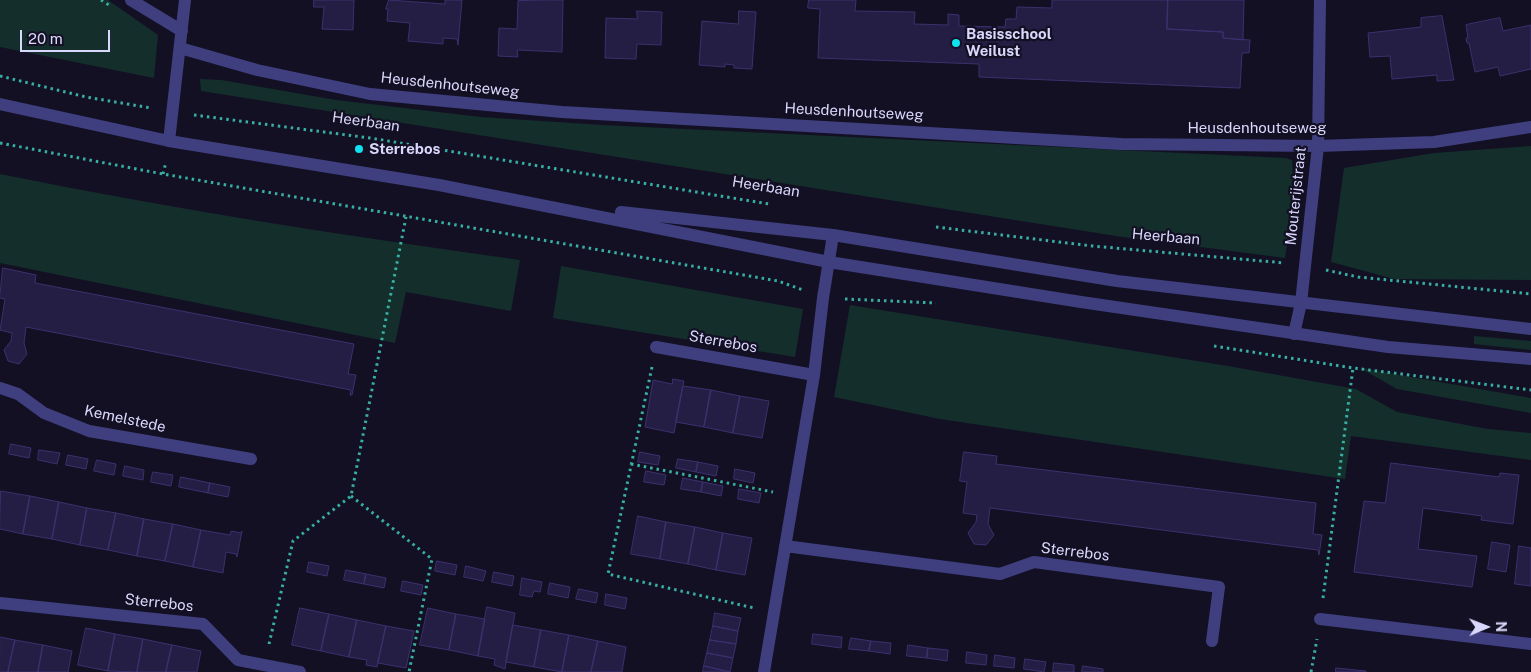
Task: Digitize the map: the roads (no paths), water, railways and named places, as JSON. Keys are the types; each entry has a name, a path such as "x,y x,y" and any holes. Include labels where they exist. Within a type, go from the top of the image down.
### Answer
{"street":[{"path":"131,0 182,31"},
{"path":"169,141 185,0"},
{"name":"Mouterijstraat","path":"1294,334 1301,303 1318,146 1320,0"},
{"name":"Heusdenhoutseweg","path":"180,48 257,70 370,94 562,112 1121,144 1318,146 1434,142 1531,127"},
{"path":"0,104 169,141 544,204 829,262 1388,347 1531,359"},
{"path":"544,204 834,235 1086,276 1301,303 1531,328"},
{"path":"764,672 814,375 834,235"},
{"name":"Sterrebos","path":"656,347 814,375"},
{"name":"Kemelstede","path":"0,388 18,394 44,413 90,431 251,459"},
{"name":"Sterrebos","path":"785,546 1000,574 1034,562 1219,588 1212,641"},
{"name":"Sterrebos","path":"0,603 203,624 238,660 300,672"},
{"path":"1320,619 1531,644"}],"place":[{"name":"Basisschool Weilust","path":"956,43"},
{"name":"Sterrebos","path":"359,149"}]}
